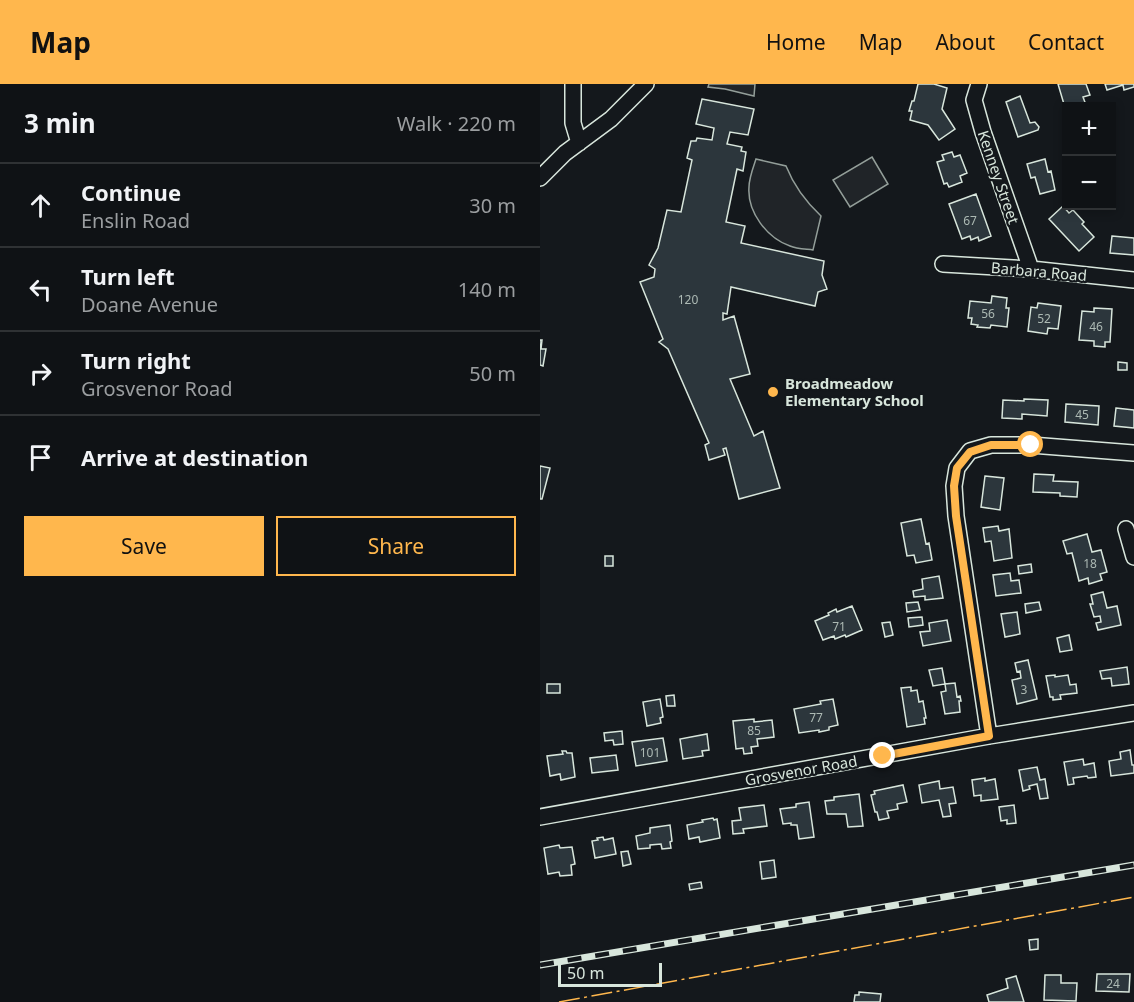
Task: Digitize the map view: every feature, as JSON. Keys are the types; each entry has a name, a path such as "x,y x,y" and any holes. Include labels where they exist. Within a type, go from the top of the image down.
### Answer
{"street":[{"path":"573,84 573,123 579,143"},
{"path":"540,178 565,153 612,119 646,84"},
{"name":"Kenney Street","path":"979,84 974,100 982,132 1031,269"},
{"name":"Barbara Road","path":"943,264 1031,269 1134,280"},
{"path":"989,736 956,516 954,486 957,468 970,452 991,445 1031,445 1134,453"},
{"path":"1126,529 1134,557"},
{"name":"Grosvenor Road","path":"540,817 989,736 1134,713"}],"shaded area":[{"path":"709,84 755,84 754,96 708,87"},
{"path":"872,157 888,184 850,207 833,180"},
{"path":"756,159 786,166 800,193 821,216 813,250 796,248 782,242 760,223 751,206 749,196 750,180"}],"building":[{"path":"918,84 934,84 947,88 942,109 955,129 939,140 928,125 910,120 912,111 909,111"},
{"path":"1058,84 1086,84 1090,95 1083,97 1085,102 1063,102"},
{"path":"1105,84 1134,84 1134,87 1124,90 1123,85 1107,90"},
{"path":"1020,96 1030,123 1035,122 1039,127 1038,130 1018,137 1006,102"},
{"name":"Broadmeadow Elementary School","path":"702,99 754,109 748,135 730,132 727,144 742,147 741,151 746,152 743,171 737,169 726,222 745,226 741,243 824,261 822,275 827,289 818,292 815,306 731,287 727,314 723,313 723,320 734,316 750,374 730,379 754,436 763,431 780,488 739,499 726,448 723,449 725,455 709,460 705,445 709,443 668,349 659,342 663,339 640,282 654,277 655,269 649,265 658,248 667,210 681,212 692,160 687,158 691,141 696,141 697,138 712,140 714,128 696,124"},
{"path":"952,152 954,157 960,155 967,173 960,176 962,182 949,187 947,183 944,184 937,162 944,160 942,155"},
{"path":"1045,159 1048,172 1051,171 1055,190 1040,194 1035,177 1031,178 1027,164"},
{"path":"976,194 991,236 979,241 978,237 971,240 970,236 962,239 949,204"},
{"path":"1062,207 1062,210 1069,213 1073,210 1094,237 1079,251 1049,219"},
{"path":"1112,236 1134,238 1134,255 1110,253"},
{"path":"992,296 1007,298 1006,308 1009,308 1007,327 991,325 990,328 977,327 978,325 971,324 972,318 968,318 970,301 991,303"},
{"path":"1038,303 1061,306 1058,329 1048,328 1047,334 1028,331 1031,307 1037,308"},
{"path":"1094,308 1112,309 1110,342 1105,342 1105,347 1094,346 1094,341 1079,340 1082,311 1094,312"},
{"path":"540,340 542,340 541,349 546,349 543,366 540,365"},
{"path":"1118,362 1127,363 1127,370 1118,370"},
{"path":"1024,399 1048,400 1047,416 1022,414 1022,419 1002,418 1003,400 1024,401"},
{"path":"1066,404 1099,406 1098,425 1065,422"},
{"path":"1116,408 1134,410 1134,428 1114,426"},
{"path":"540,466 550,468 542,499 540,499"},
{"path":"1034,474 1054,475 1053,481 1078,482 1077,497 1060,496 1060,493 1033,492"},
{"path":"985,476 1004,478 1000,510 981,507"},
{"path":"921,519 932,560 916,563 914,555 907,556 901,523"},
{"path":"998,526 999,531 1009,529 1012,558 994,561 991,541 985,542 983,528"},
{"path":"1087,534 1092,552 1101,550 1107,572 1100,574 1102,580 1089,584 1088,578 1079,581 1072,553 1067,554 1063,541"},
{"path":"605,556 613,556 613,566 605,566"},
{"path":"1031,564 1032,572 1019,574 1018,566"},
{"path":"1010,573 1011,581 1019,580 1021,593 996,596 993,575"},
{"path":"939,576 943,598 925,600 925,596 914,597 913,591 923,589 922,579"},
{"path":"1103,592 1107,608 1117,606 1121,625 1098,630 1096,623 1101,622 1100,616 1094,617 1090,604 1093,604 1091,595"},
{"path":"918,602 920,610 907,612 906,603"},
{"path":"1039,602 1041,610 1026,613 1025,604"},
{"path":"852,606 862,630 846,637 845,635 835,639 834,636 823,640 815,621 836,609 837,612"},
{"path":"1017,612 1020,634 1005,637 1001,614"},
{"path":"922,617 923,625 909,627 908,618"},
{"path":"947,620 951,641 923,646 920,632 930,631 929,623"},
{"path":"890,622 893,635 885,637 882,623"},
{"path":"1069,635 1072,650 1060,652 1057,638"},
{"path":"1028,660 1037,699 1017,704 1012,680 1021,678 1015,663"},
{"path":"1127,667 1129,684 1112,686 1111,678 1102,679 1100,671"},
{"path":"942,668 945,684 933,686 929,670"},
{"path":"1055,675 1055,677 1068,675 1070,685 1076,684 1077,693 1060,695 1061,699 1053,700 1053,697 1050,697 1046,676"},
{"path":"955,683 957,697 960,696 961,701 959,701 960,712 945,714 941,692 946,691 945,684"},
{"path":"547,684 560,684 560,693 547,693"},
{"path":"911,687 911,691 917,690 919,702 923,701 926,718 924,718 925,724 907,727 901,688"},
{"path":"674,695 675,706 667,706 666,696"},
{"path":"660,699 663,717 660,718 661,723 647,726 643,702"},
{"path":"833,699 838,725 829,727 829,730 799,733 794,709 821,704 820,701"},
{"path":"754,719 754,722 772,720 774,737 757,739 758,746 751,747 752,753 744,754 743,748 736,749 733,721"},
{"path":"622,731 623,744 614,745 613,740 605,741 604,733"},
{"path":"707,734 709,750 702,751 703,756 683,759 680,739"},
{"path":"663,738 667,761 636,766 632,742"},
{"path":"1130,750 1134,773 1111,776 1109,761 1121,759 1120,752"},
{"path":"562,751 572,753 575,777 561,780 560,774 550,776 547,756 563,754"},
{"path":"616,755 618,770 592,773 590,758"},
{"path":"1083,759 1084,765 1094,763 1096,777 1073,778 1074,784 1068,785 1064,762"},
{"path":"1037,767 1040,780 1045,779 1048,798 1040,799 1037,784 1023,791 1019,770"},
{"path":"985,778 985,781 995,779 998,799 981,801 981,795 974,796 972,780"},
{"path":"939,781 940,789 953,787 956,803 949,804 951,816 943,817 939,800 922,803 919,785"},
{"path":"903,785 907,802 897,804 898,809 887,811 889,818 879,820 871,795 875,794 874,791"},
{"path":"859,794 863,826 848,827 846,814 827,814 825,801 834,800 834,797"},
{"path":"809,802 814,837 799,839 797,825 783,824 780,809 796,807 796,804"},
{"path":"764,805 767,826 743,829 744,833 733,834 732,821 741,820 739,808"},
{"path":"1014,805 1016,823 1007,824 1007,820 1001,821 999,807"},
{"path":"717,819 720,838 700,842 699,837 689,839 687,825"},
{"path":"670,825 671,848 662,849 661,844 638,849 636,836 650,833 650,828"},
{"path":"603,837 604,840 613,838 616,854 595,858 592,841"},
{"path":"559,845 560,848 572,847 575,864 571,865 572,875 560,876 559,872 548,874 544,848"},
{"path":"628,851 631,864 623,866 621,852"},
{"path":"774,860 776,877 762,879 760,862"},
{"path":"701,882 702,888 690,890 689,884"},
{"path":"1038,939 1038,949 1030,950 1029,940"},
{"path":"1097,974 1130,974 1129,992 1096,991"},
{"path":"1045,975 1061,975 1061,983 1077,983 1076,1001 1044,1000"},
{"path":"1016,976 1024,1002 989,1002 987,995 1008,988 1006,979"},
{"path":"859,992 881,994 880,1002 854,1002 855,995 859,995"}],"railway":[{"path":"540,965 1134,865"}],"power":[{"path":"559,1002 1134,897"}],"place":[{"name":"Broadmeadow Elementary School","path":"773,392"}],"route":[{"path":"883,756 989,736 956,516 954,486 957,468 970,452 991,445 1031,445"}]}
